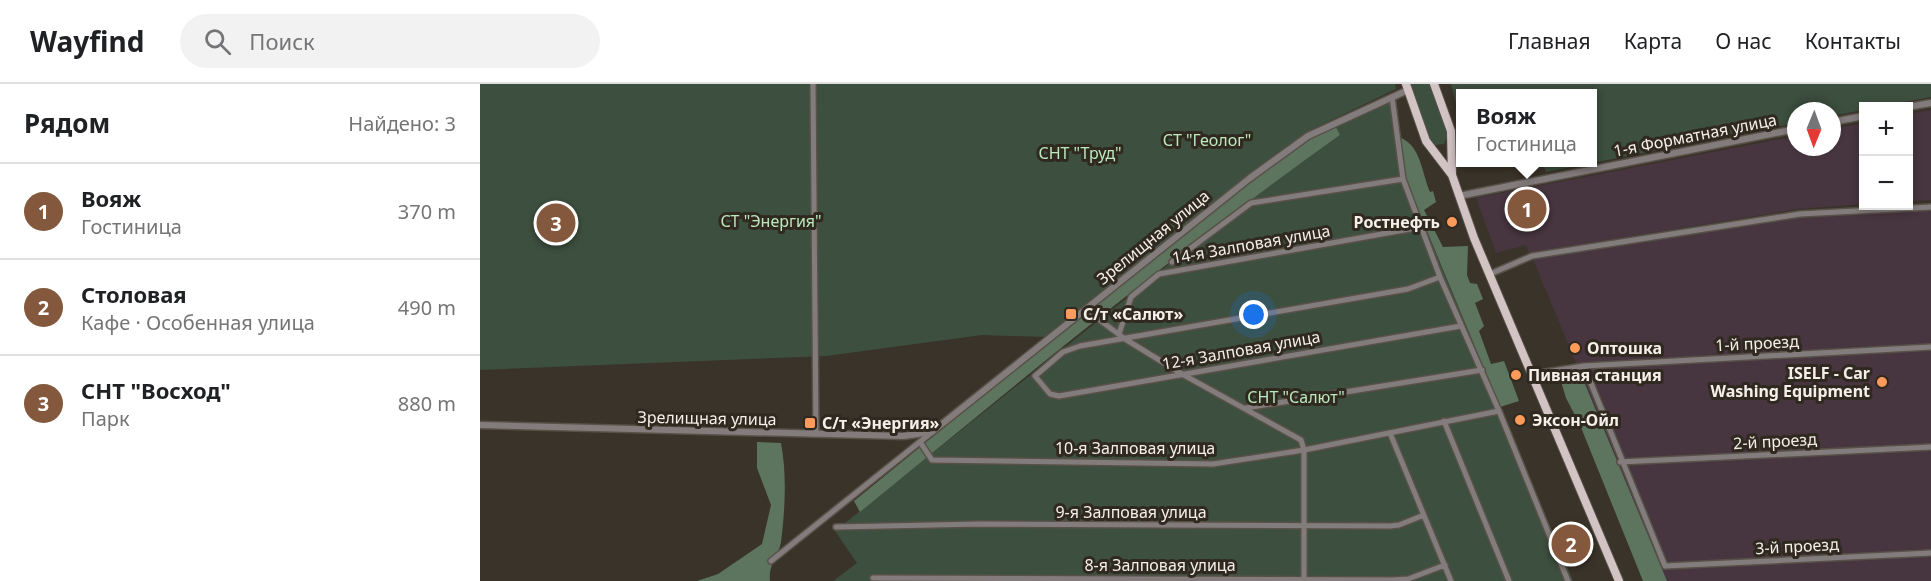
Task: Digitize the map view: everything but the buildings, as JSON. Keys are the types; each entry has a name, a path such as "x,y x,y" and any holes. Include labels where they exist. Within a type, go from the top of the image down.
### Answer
{"main road":[{"path":"1434,84 1451,131 1452,176"},
{"path":"1407,87 1430,146 1452,176 1490,274 1619,581"},
{"path":"1430,146 1440,149 1451,140"}],"street":[{"path":"813,84 816,434"},
{"name":"Зрелищная улица","path":"771,561 1250,178 1308,136 1392,97 1407,87"},
{"path":"1392,97 1403,179 1440,276 1482,370 1568,581"},
{"path":"1913,106 1931,103"},
{"path":"1841,120 1859,117"},
{"name":"1-я Форматная улица","path":"1459,196 1787,131"},
{"path":"1172,262 1251,203 1403,179"},
{"path":"1490,274 1532,256 1800,214 1931,207"},
{"name":"14-я Залповая улица","path":"1119,334 1131,297 1159,274 1421,227"},
{"path":"1125,339 1408,288 1440,276"},
{"path":"1084,309 1125,339 1182,374 1301,440 1304,450 1304,580"},
{"name":"12-я Залповая улица","path":"1125,339 1080,346 1063,352 1035,376 1054,396 1461,326"},
{"name":"1-й проезд","path":"1533,374 1584,366 1931,347"},
{"path":"1584,366 1620,462"},
{"path":"1245,409 1482,370"},
{"name":"10-я Залповая улица","path":"920,442 932,460 1213,464 1304,450 1444,420 1499,411"},
{"path":"1444,420 1509,581"},
{"name":"Зрелищная улица","path":"480,425 903,436 932,432"},
{"path":"1390,433 1451,581"},
{"name":"2-й проезд","path":"1620,462 1931,447"},
{"name":"3-й проезд","path":"1620,462 1665,566 1931,553"},
{"name":"9-я Залповая улица","path":"836,527 981,524 1400,525 1424,515"},
{"name":"8-я Залповая улица","path":"873,578 1400,579 1445,565"}],"shaded area":[{"path":"1931,110 1931,200 1913,201 1913,113"},
{"path":"1859,124 1859,204 1798,209 1529,253 1526,245 1496,253 1476,198 1787,138 1787,156 1841,156 1841,127"},
{"path":"1931,208 1931,581 1667,581 1532,257 1807,216"}],"green space":[{"path":"480,84 1395,84 1396,89 1315,128 1287,146 1045,337 982,335 826,356 480,370"},
{"path":"1410,84 1431,84 1448,133 1444,144 1436,145 1430,142"},
{"path":"1451,84 1931,84 1931,97 1904,102 1859,102 1859,111 1841,114 1841,102 1787,102 1787,125 1597,162 1597,89 1456,89 1456,104"},
{"name":"СНТ \"Салют\"","path":"1394,99 1404,177 1573,581 833,581 857,563 835,531 1248,201 1340,135 1335,125"},
{"path":"1335,125 1340,135 1157,272 860,512 854,501 1269,165"},
{"path":"1401,138 1413,147 1430,192 1433,191 1436,202 1424,210 1443,247 1468,246 1467,275 1470,283 1477,284 1483,299 1475,303 1484,326 1479,331 1491,364 1504,361 1519,401 1500,407 1405,178"},
{"path":"1544,167 1572,167 1546,172"},
{"path":"1580,372 1667,581 1643,581 1580,425 1566,398 1560,378"},
{"path":"757,442 781,443 784,467 781,542 772,565 770,581 697,581 718,574 762,544 771,505 757,468"}],"place":[{"name":"Вояж","path":"1527,209"},
{"name":"Ростнефть","path":"1452,222"},
{"name":"СНТ \"Восход\"","path":"556,223"},
{"name":"С/т «Салют»","path":"1071,314"},
{"name":"Оптошка","path":"1575,348"},
{"name":"Пивная станция","path":"1516,375"},
{"name":"ISELF - Car Washing Equipment","path":"1882,382"},
{"name":"Эксон-Ойл","path":"1520,420"},
{"name":"С/т «Энергия»","path":"810,423"},
{"name":"Столовая","path":"1571,544"}],"park label":[{"name":"СТ \"Геолог\"","path":"1207,140"},
{"name":"СНТ \"Труд\"","path":"1080,153"},
{"name":"СТ \"Энергия\"","path":"771,221"}]}
